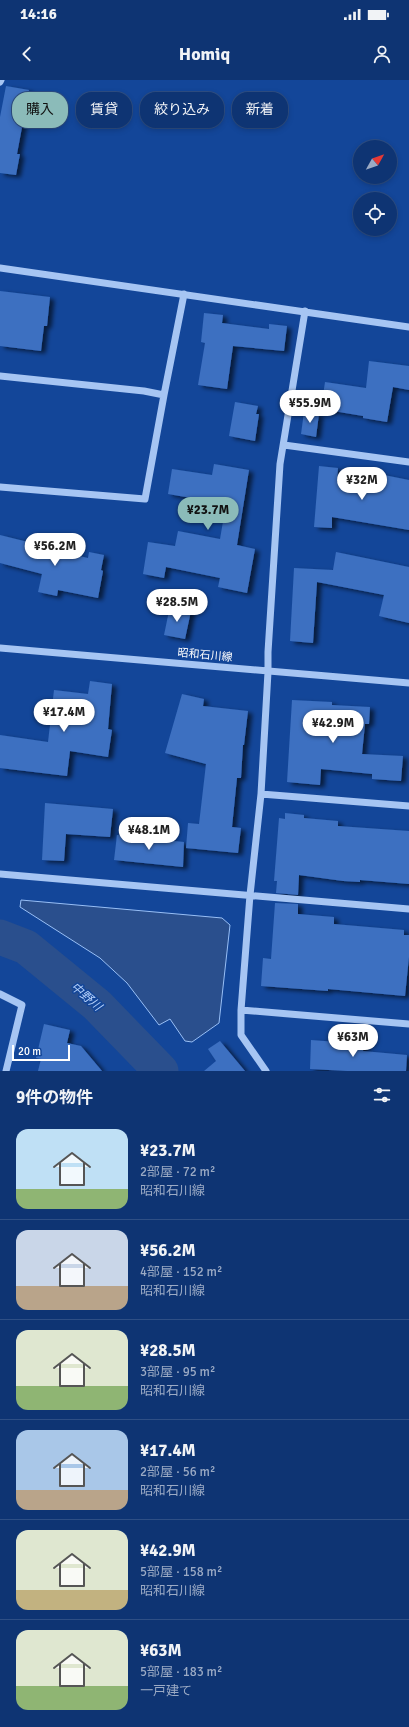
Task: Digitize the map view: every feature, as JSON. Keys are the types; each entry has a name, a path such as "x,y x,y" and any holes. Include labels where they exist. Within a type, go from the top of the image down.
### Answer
{"street":[{"path":"0,268 409,326"},
{"path":"0,487 145,499 184,294"},
{"path":"266,1071 240,1035 241,1010 250,895 261,794 280,464 305,311"},
{"path":"0,376 137,390 164,395"},
{"path":"284,445 409,462"},
{"name":"昭和石川線","path":"0,648 409,683"},
{"path":"261,794 409,806"},
{"path":"0,874 409,909"},
{"path":"0,994 22,1005 6,1071"},
{"path":"241,1010 409,1024"}],"water":[{"path":"21,900 222,918 230,925 219,1023 192,1042 185,1041 170,1019 159,1025 127,983 100,958 20,907"}],"building":[{"path":"6,86 29,90 29,92 12,92 12,128 22,128 17,154 20,154 16,175 0,173 0,117"},
{"path":"0,291 50,297 47,326 44,326 41,351 0,346"},
{"path":"204,313 223,315 222,323 269,329 269,324 287,326 284,351 233,346 227,389 198,385 205,343 201,342"},
{"path":"369,361 409,366 409,390 393,387 387,422 363,418 363,416 321,409 325,382 366,388"},
{"path":"235,402 258,406 256,414 259,414 255,441 229,436"},
{"path":"304,412 319,414 316,437 301,434"},
{"path":"214,464 249,470 237,545 255,549 247,593 218,587 220,578 166,567 164,578 143,574 148,542 175,546 178,531 220,539 226,504 168,494 172,469 212,475"},
{"path":"319,466 338,468 337,482 376,489 379,474 409,480 409,530 332,517 332,528 314,527"},
{"path":"0,535 36,544 36,546 88,558 89,552 104,555 101,570 103,571 98,598 58,590 57,596 38,592 42,574 0,563"},
{"path":"336,552 409,567 409,623 379,616 384,595 317,582 313,643 290,641 294,568 333,570"},
{"path":"170,606 191,611 185,639 164,635"},
{"path":"90,681 112,684 108,729 112,730 108,757 70,751 67,776 0,768 0,735 48,742 54,690 88,694"},
{"path":"182,694 204,699 203,706 248,711 243,745 241,778 237,778 232,827 241,828 238,853 186,848 188,823 199,824 206,764 165,753"},
{"path":"292,700 332,702 332,705 370,707 369,724 365,724 362,754 403,756 401,781 372,779 372,774 321,769 320,785 287,782"},
{"path":"45,803 113,809 110,837 66,834 64,861 42,860"},
{"path":"285,813 304,815 304,818 338,821 338,826 409,831 409,884 360,880 360,882 343,881 299,875 298,895 276,893 277,881 274,881 279,818 285,819"},
{"path":"117,835 184,842 183,867 114,860"},
{"path":"275,903 298,904 298,914 334,917 334,924 404,930 404,935 409,935 409,957 405,996 328,989 328,991 261,986 263,958 271,959"},
{"path":"44,1024 70,1030 67,1043 81,1046 102,1071 38,1071 41,1059 36,1058"},
{"path":"311,1040 364,1044 363,1051 407,1055 406,1071 347,1071 310,1069"},
{"path":"220,1041 245,1071 204,1071 216,1061 208,1049"}],"waterway":[{"name":"中野川","path":"0,937 26,947 97,1005 161,1071"}]}
